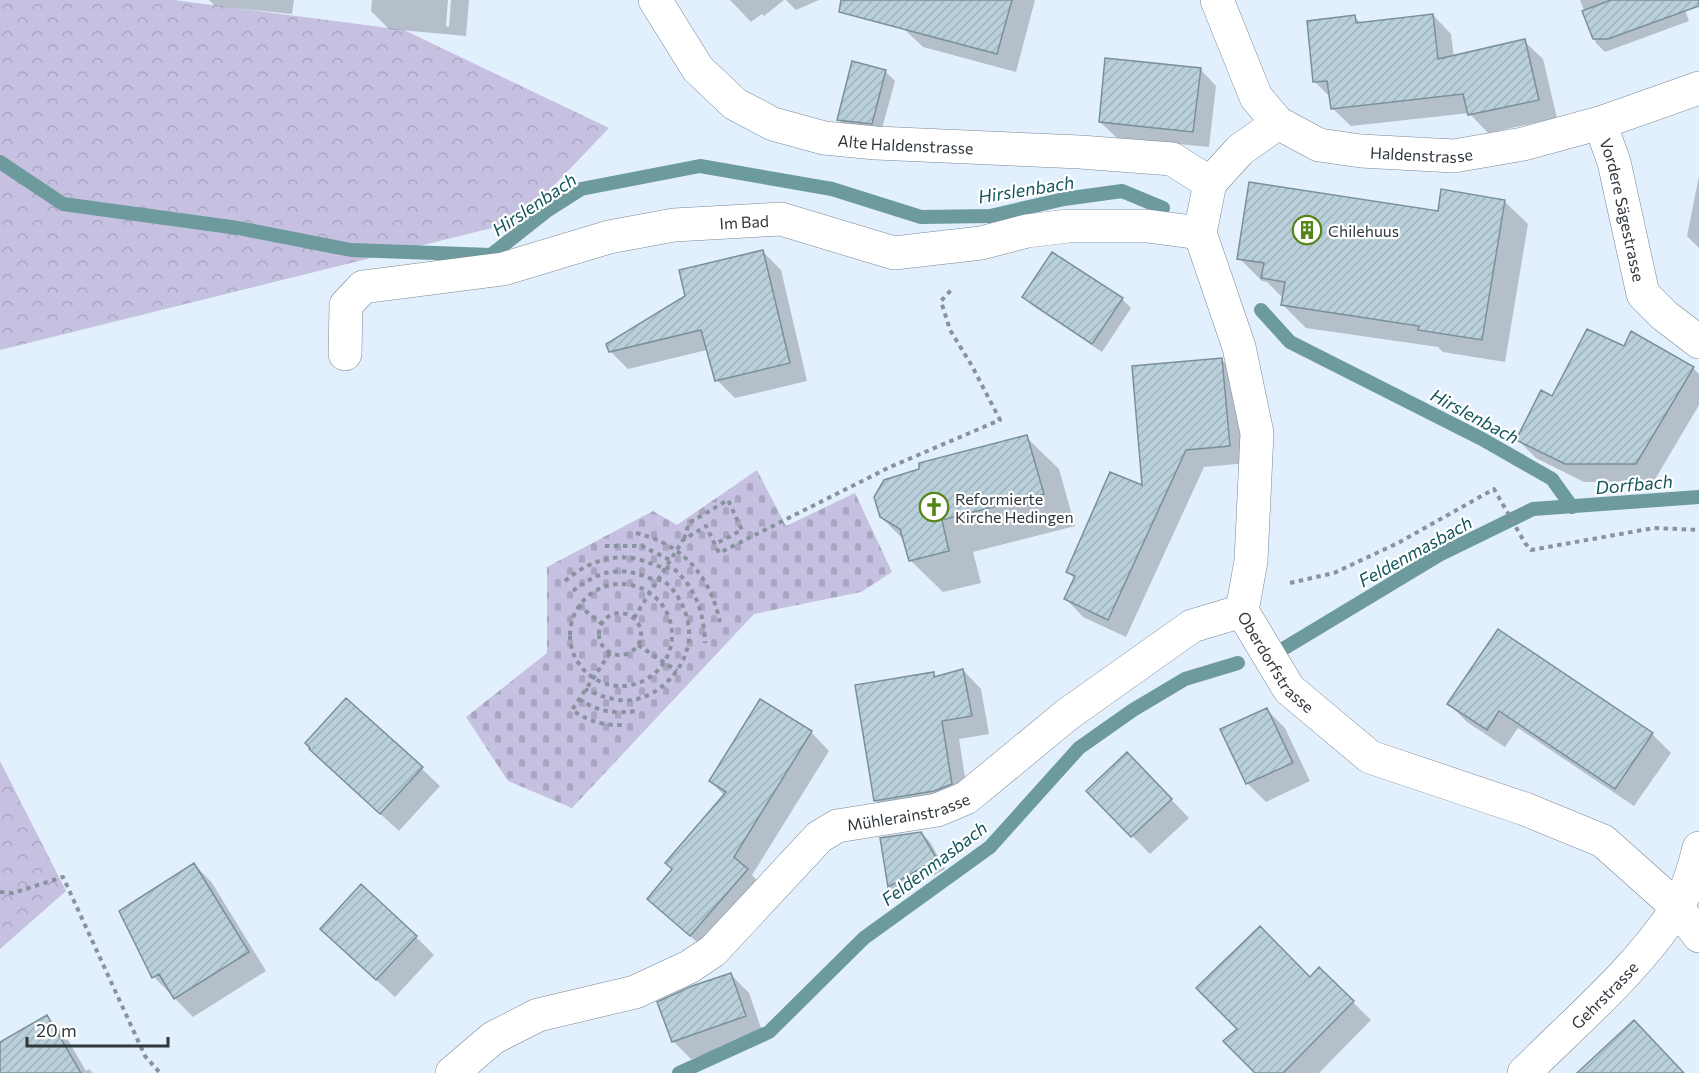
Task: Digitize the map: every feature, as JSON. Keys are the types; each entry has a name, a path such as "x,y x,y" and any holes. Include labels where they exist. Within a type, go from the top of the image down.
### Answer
{"street":[{"name":"Alte Haldenstrasse","path":"655,0 698,69 735,104 773,124 824,138 876,143 1080,152 1172,159 1210,183"},
{"name":"Haldenstrasse","path":"1217,0 1256,97 1278,123 1319,145 1361,151 1454,156 1523,144 1600,123 1699,88"},
{"path":"1200,233 1210,183 1240,150 1278,123"},
{"name":"Vordere Sägestrasse","path":"1600,123 1614,162 1642,294 1665,316 1699,342"},
{"name":"Im Bad","path":"345,354 346,304 363,287 503,269 609,237 674,225 781,219 894,253 981,243 1027,231 1068,226 1147,226 1200,233"},
{"name":"Oberdorfstrasse","path":"1200,233 1239,347 1257,433 1251,561 1242,611 1289,689 1370,757 1525,809 1603,841 1677,907 1699,936"},
{"name":"Mühlerainstrasse","path":"452,1073 493,1038 538,1015 635,992 689,967 713,951 819,837 837,826 937,810 966,798 1068,714 1192,626 1242,611"},
{"name":"Gehrstrasse","path":"1524,1073 1629,970 1677,907 1694,871 1699,848"}],"path":[{"path":"683,540 706,526 719,553 890,467 1000,420 950,330 941,301 957,285"},
{"path":"1318,577 1335,573 1398,543 1494,489 1531,550 1654,528 1699,530"},
{"path":"634,618 683,540 689,523 728,500 742,530 714,544"},
{"path":"636,533 651,536 677,550 705,581 717,608 720,622"},
{"path":"605,546 642,546 670,560"},
{"path":"565,581 587,565 600,560 616,558 640,560 660,568 673,568 695,593 705,627 705,643"},
{"path":"573,591 599,574 619,570 639,573 664,581 678,595 688,621 688,648 676,671 658,690 634,700 609,699 585,689"},
{"path":"619,583 635,585 650,592 664,606 672,625 672,645 664,664 650,678 631,686 610,686 592,679 579,667 572,652 569,637 571,621 578,606 589,594 603,586 619,583"},
{"path":"578,606 602,624"},
{"path":"623,614 634,618 640,627 641,636 638,645 631,652 620,656 610,653 602,645 599,635 602,624 611,615 623,614"},
{"path":"638,645 676,671"},
{"path":"610,653 572,710 596,723 623,725"},
{"path":"579,699 590,707 605,711 621,714 637,711"},
{"path":"0,892 13,893 63,877 145,1056 160,1073"}],"green space":[{"path":"0,0 174,0 404,30 609,128 520,221 0,350"},
{"path":"757,470 786,526 855,493 892,572 861,592 754,614 572,808 508,781 466,717 547,653 547,567 653,511 677,525"},
{"path":"0,761 66,891 0,949"}],"building":[{"path":"841,0 1012,0 997,54 839,12"},
{"path":"1611,0 1699,0 1699,6 1608,39 1593,39 1582,11"},
{"path":"1433,14 1438,59 1525,39 1539,100 1468,115 1463,94 1331,109 1327,81 1313,82 1307,21 1355,15 1356,23"},
{"path":"1105,58 1201,68 1193,132 1099,122"},
{"path":"852,61 886,70 872,124 837,120"},
{"path":"1249,182 1438,211 1441,189 1505,200 1482,340 1418,330 1419,326 1281,305 1285,282 1261,278 1264,263 1237,259"},
{"path":"763,250 790,363 715,381 701,330 609,352 606,344 685,296 679,270"},
{"path":"1052,252 1123,298 1092,344 1022,297"},
{"path":"1587,329 1624,346 1631,331 1694,367 1636,464 1565,464 1516,440 1541,390 1552,396"},
{"path":"1222,358 1230,446 1186,450 1108,620 1064,599 1075,576 1066,572 1110,472 1142,485 1132,366"},
{"name":"Reformierte Kirche Hedingen","path":"1027,435 1044,494 942,520 949,551 909,561 900,529 880,517 874,497 884,480 919,469 919,463"},
{"path":"1498,629 1653,733 1615,789 1499,711 1487,730 1447,704"},
{"path":"963,669 972,716 942,721 952,784 934,791 874,801 855,685 934,672 934,677"},
{"path":"346,698 423,767 380,814 305,743"},
{"path":"760,699 812,731 734,857 748,869 690,936 647,899 672,869 665,863 726,792 709,781"},
{"path":"1267,708 1293,763 1246,784 1220,729"},
{"path":"1127,752 1172,799 1131,837 1086,791"},
{"path":"921,832 937,859 888,887 880,838"},
{"path":"194,863 249,952 174,999 159,974 152,978 119,911"},
{"path":"361,884 417,936 376,980 320,929"},
{"path":"1260,926 1310,977 1319,967 1354,1001 1283,1073 1255,1073 1223,1041 1237,1029 1196,988"},
{"path":"731,973 746,1016 672,1042 657,1002 692,986"},
{"path":"47,1015 81,1073 0,1073 0,1042"},
{"path":"1634,1020 1684,1073 1577,1073"}],"waterway":[{"name":"Hirslenbach","path":"0,162 63,204 238,228 351,250 491,255 548,210 581,189 700,166 832,189 921,217 990,216 1064,199 1122,191 1163,208"},
{"name":"Hirslenbach","path":"1261,310 1290,342 1482,439 1552,479 1572,507"},
{"name":"Feldenmasbach","path":"1283,649 1439,555 1533,509 1699,497"},
{"name":"Feldenmasbach","path":"679,1073 769,1032 864,938 990,847 1079,748 1133,710 1185,679 1238,663"}],"place":[{"name":"Chilehuus","path":"1307,230"},
{"name":"Reformierte Kirche Hedingen","path":"934,507"}],"water label":[{"name":"Dorfbach","path":"1634,484"}]}
